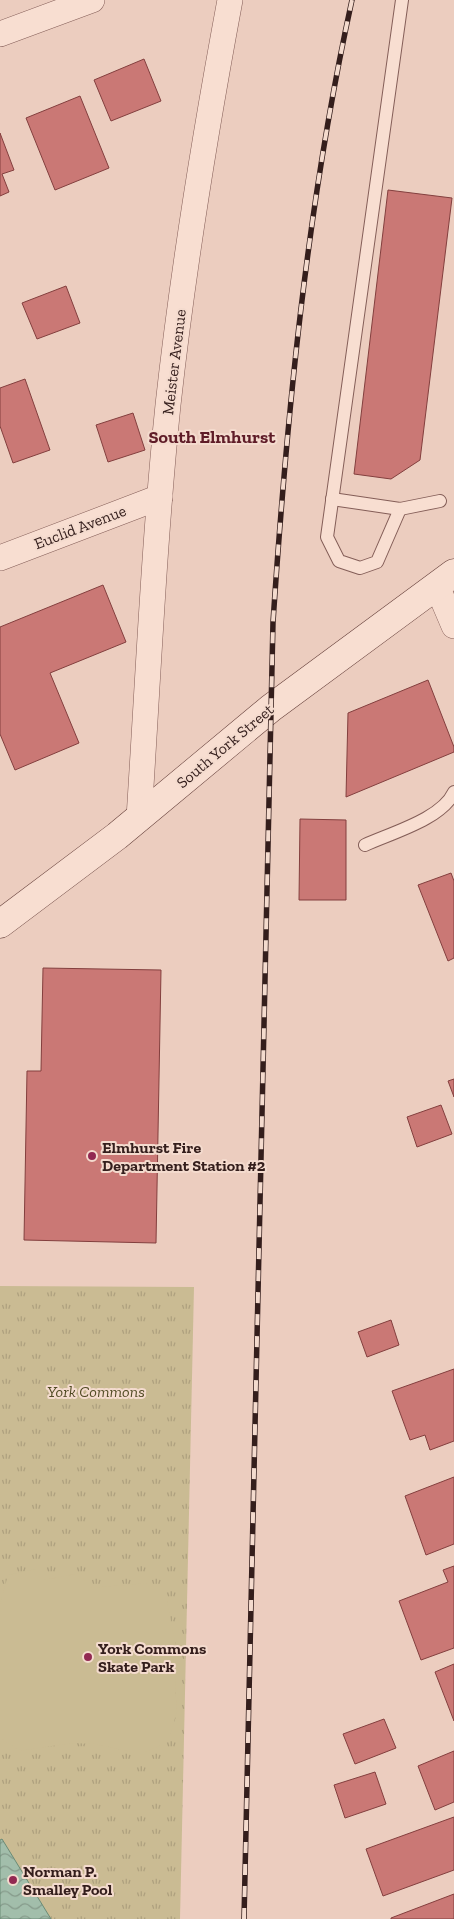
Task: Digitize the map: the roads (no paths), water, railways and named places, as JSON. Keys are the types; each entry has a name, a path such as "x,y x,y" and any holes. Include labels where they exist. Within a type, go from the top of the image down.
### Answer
{"main road":[{"name":"South York Street","path":"0,924 139,818 271,708 446,579"}],"street":[{"path":"0,34 92,0"},
{"name":"Meister Avenue","path":"139,818 160,497 186,259 205,131 230,0"},
{"name":"Euclid Avenue","path":"0,558 160,497"},
{"path":"446,579 454,626"}],"lane":[{"path":"400,509 377,562 360,568 339,561 327,538 402,0"},
{"path":"332,499 400,509 440,501"},
{"path":"365,844 431,816 451,798 454,792"}],"water":[{"name":"Norman P. Smalley Pool","path":"2,1839 51,1919 0,1919 0,1840"}],"railway":[{"path":"244,1919 273,622 285,465 301,310 323,154 352,0"}],"place":[{"name":"Elmhurst Fire Department Station #2","path":"92,1156"},
{"name":"York Commons Skate Park","path":"88,1657"},
{"name":"Norman P. Smalley Pool","path":"13,1880"}],"district":[{"name":"South Elmhurst","path":"212,437"}],"park label":[{"name":"York Commons","path":"96,1391"}]}
